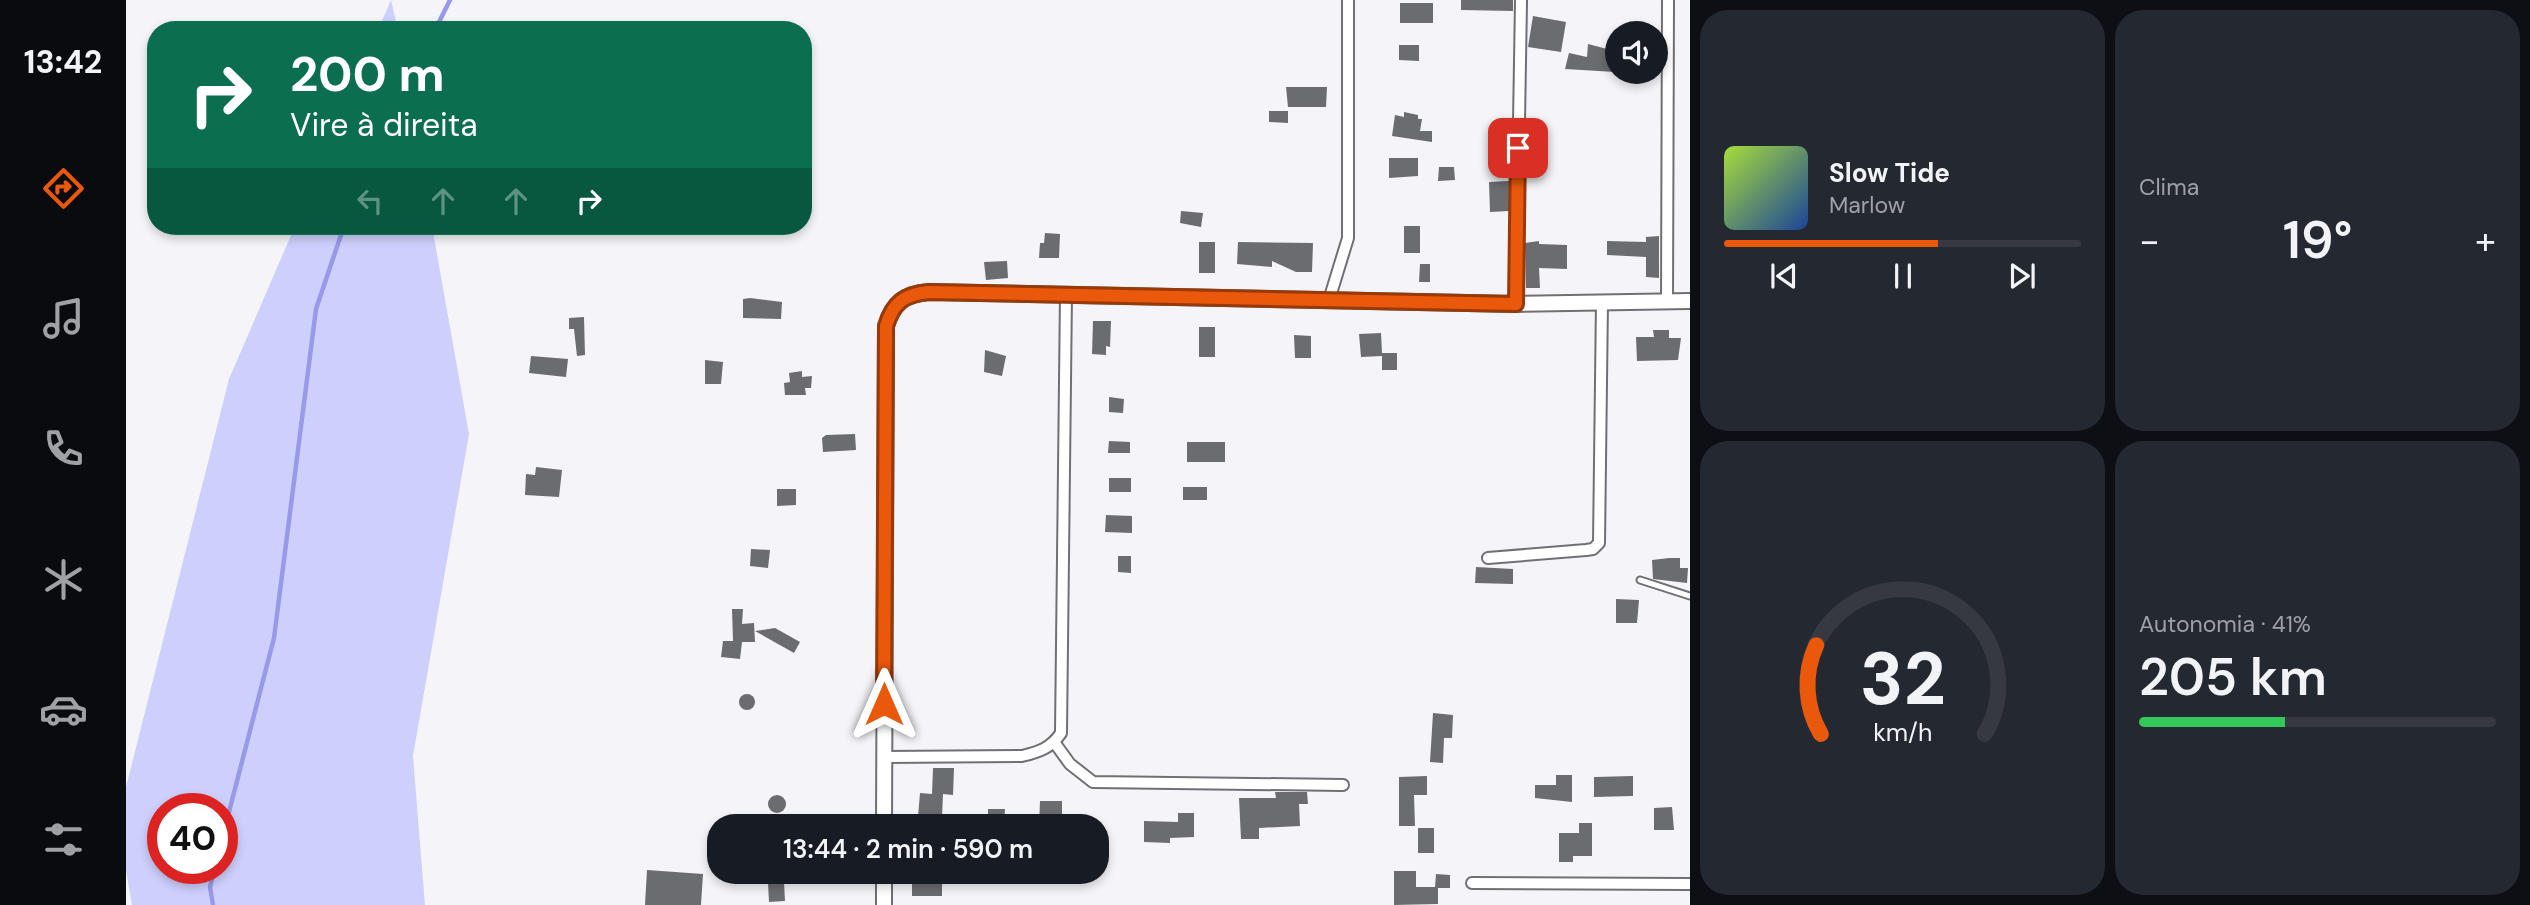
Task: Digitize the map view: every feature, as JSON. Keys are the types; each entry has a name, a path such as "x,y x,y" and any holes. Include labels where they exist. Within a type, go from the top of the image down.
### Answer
{"street":[{"path":"1329,300 1348,238 1348,0"},
{"path":"1667,301 1668,0"},
{"path":"1516,304 1521,1"},
{"path":"884,814 886,326 891,311 906,296 916,293 1066,294 1516,304 1690,301"},
{"path":"884,757 1022,756 1040,752 1054,743 1060,733 1063,718 1066,294"},
{"path":"1488,558 1586,550 1593,549 1599,543 1602,301"},
{"path":"1054,743 1070,764 1093,782 1343,785"},
{"path":"1472,883 1690,884"},
{"path":"884,884 884,905"}],"lane":[{"path":"1640,580 1690,596"}],"shaded area":[{"path":"391,0 396,21 382,21"},
{"path":"291,235 434,235 469,434 413,756 425,905 132,905 126,871 126,787 229,379"}],"building":[{"path":"1461,0 1513,0 1513,11 1461,10"},
{"path":"1400,3 1433,3 1433,23 1400,23"},
{"path":"1533,16 1566,22 1561,52 1528,47"},
{"path":"1588,44 1605,48 1605,71 1565,69 1569,53 1587,57"},
{"path":"1399,45 1419,45 1419,61 1399,60"},
{"path":"1286,87 1327,87 1326,107 1288,107"},
{"path":"1269,111 1288,111 1288,123 1269,122"},
{"path":"1404,112 1418,115 1418,119 1422,119 1420,131 1432,131 1432,142 1392,136 1395,115 1404,117"},
{"path":"1389,158 1418,158 1418,176 1389,178"},
{"path":"1439,167 1454,167 1455,180 1438,181"},
{"path":"1509,181 1509,211 1490,212 1489,182"},
{"path":"1181,211 1203,213 1201,227 1180,223"},
{"path":"1404,226 1420,226 1420,253 1404,253"},
{"path":"1045,233 1060,234 1059,258 1039,258 1040,243 1044,243"},
{"path":"1659,236 1659,278 1646,277 1646,257 1607,255 1607,241 1646,242 1646,237"},
{"path":"1539,241 1539,244 1567,245 1567,269 1539,268 1540,288 1526,288 1525,243"},
{"path":"1199,242 1215,242 1215,273 1199,273"},
{"path":"1238,242 1313,243 1312,272 1296,272 1272,261 1272,267 1237,264"},
{"path":"1007,261 1008,278 986,280 984,262"},
{"path":"1420,264 1430,264 1430,282 1419,282"},
{"path":"743,299 782,302 781,319 743,318"},
{"path":"584,317 585,355 577,356 574,329 569,329 569,318"},
{"path":"1093,321 1111,321 1110,347 1106,346 1106,355 1092,354"},
{"path":"1199,327 1215,327 1215,357 1199,357"},
{"path":"1653,330 1669,330 1669,338 1681,338 1678,360 1637,361 1636,337 1654,337"},
{"path":"1381,333 1382,353 1397,353 1397,370 1382,370 1382,356 1361,357 1359,334"},
{"path":"1294,335 1311,336 1311,358 1295,358"},
{"path":"985,350 1006,356 1002,376 984,372"},
{"path":"531,356 568,359 566,377 529,373"},
{"path":"705,360 723,362 721,384 705,384"},
{"path":"802,371 802,377 812,376 811,388 805,388 806,395 785,395 784,383 790,382 789,373"},
{"path":"1109,397 1124,399 1123,413 1109,412"},
{"path":"855,434 856,450 823,452 822,438 826,435"},
{"path":"1109,441 1130,442 1130,453 1108,453"},
{"path":"1187,442 1225,442 1225,462 1187,462"},
{"path":"536,467 562,470 559,497 525,495 526,474 535,475"},
{"path":"1109,478 1131,478 1131,492 1109,492"},
{"path":"1183,487 1207,487 1207,500 1183,500"},
{"path":"777,489 796,489 796,505 777,506"},
{"path":"1106,515 1132,516 1132,533 1105,532"},
{"path":"751,549 770,550 768,568 750,566"},
{"path":"1118,556 1131,556 1131,573 1118,572"},
{"path":"1680,558 1680,568 1688,568 1687,583 1653,579 1652,560"},
{"path":"1476,567 1513,569 1513,584 1475,583"},
{"path":"1616,599 1639,600 1637,623 1616,623"},
{"path":"732,609 743,609 742,624 754,623 755,642 742,642 740,659 721,657 723,641 733,641"},
{"path":"775,628 800,642 794,653 755,631"},
{"path":"744,694 750,694 755,702 753,708 744,710 739,705 739,699"},
{"path":"1433,713 1453,715 1452,738 1444,738 1443,763 1430,762"},
{"path":"933,768 954,768 953,795 943,794 942,814 918,814 920,793 932,794"},
{"path":"1556,775 1572,775 1572,802 1535,798 1535,785 1556,785"},
{"path":"1427,776 1427,795 1414,795 1415,826 1399,826 1399,777"},
{"path":"1633,776 1633,796 1594,797 1594,777"},
{"path":"1275,792 1307,792 1308,804 1299,804 1300,826 1259,828 1259,839 1241,839 1239,798 1276,798"},
{"path":"777,795 783,798 786,804 783,810 777,813 771,810 768,804 771,798"},
{"path":"1040,801 1062,801 1062,814 1039,814"},
{"path":"1672,807 1674,830 1654,830 1654,808"},
{"path":"988,809 1005,809 1005,814 988,814"},
{"path":"1178,813 1194,813 1194,837 1170,838 1170,843 1144,842 1144,821 1178,822"},
{"path":"1579,823 1592,823 1592,856 1573,856 1573,862 1559,862 1559,833 1579,833"},
{"path":"1418,828 1434,828 1434,853 1418,853"},
{"path":"647,870 703,874 701,905 645,905"},
{"path":"1394,871 1416,871 1416,887 1435,887 1436,874 1450,875 1450,888 1438,888 1438,904 1394,905"},
{"path":"768,884 784,884 785,901 769,902"},
{"path":"912,884 942,884 942,896 912,896"}],"waterway":[{"path":"440,21 450,0"},
{"path":"234,793 274,638 316,309 341,235"},
{"path":"211,884 213,905"}],"route":[{"path":"884,704 886,326 891,311 899,302 906,296 929,292 1516,304 1518,148"}]}
